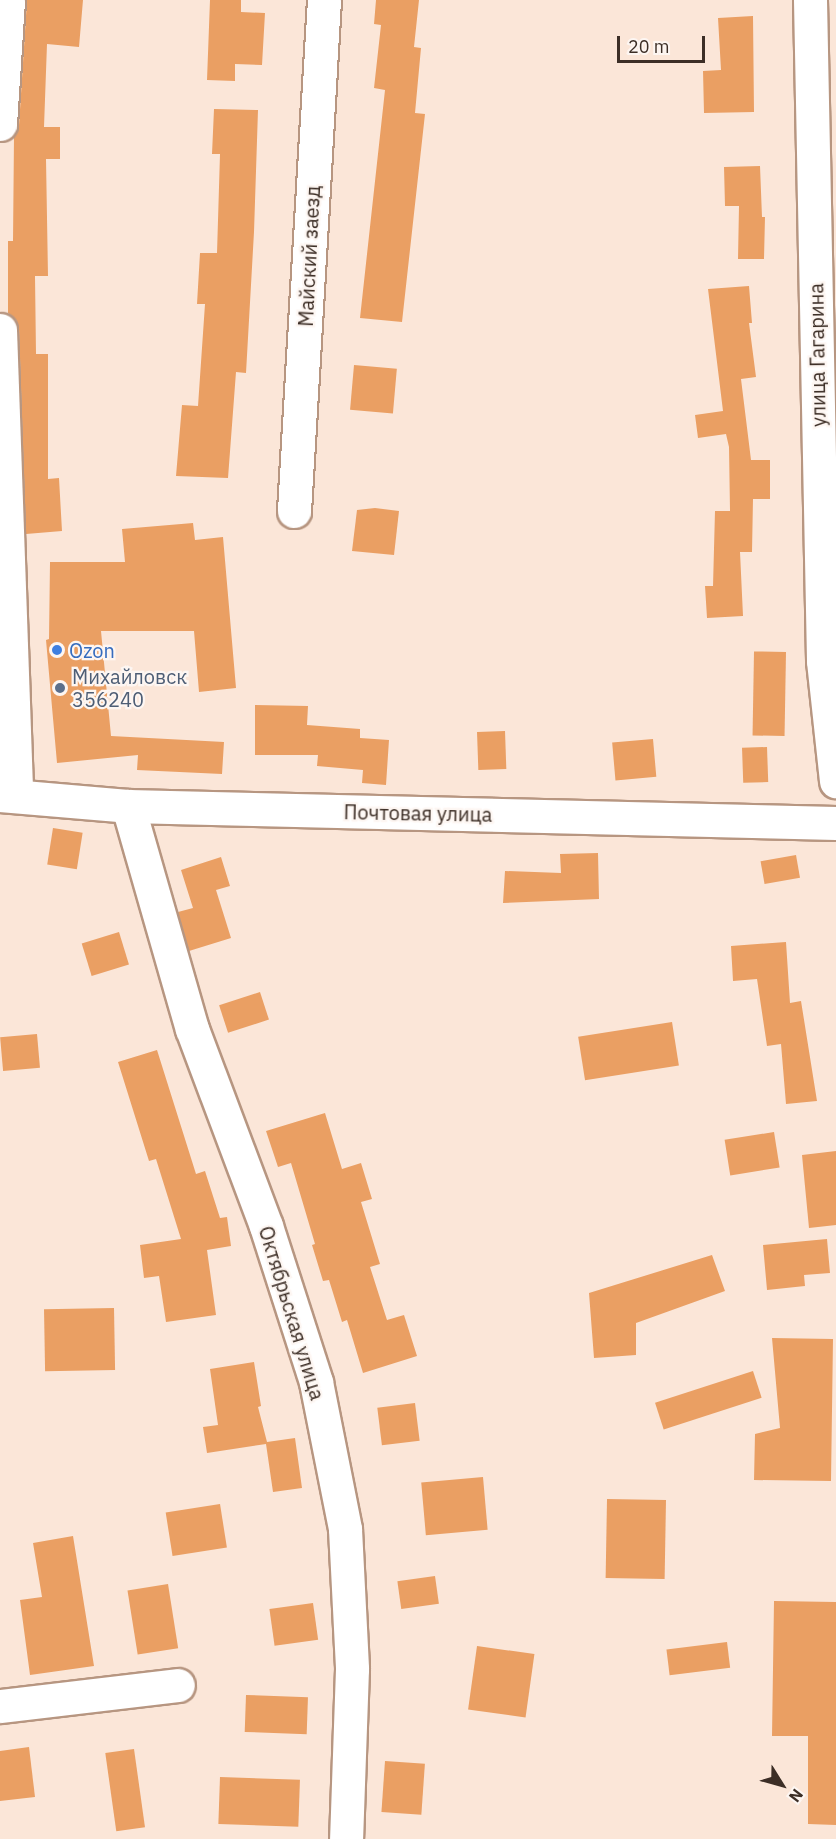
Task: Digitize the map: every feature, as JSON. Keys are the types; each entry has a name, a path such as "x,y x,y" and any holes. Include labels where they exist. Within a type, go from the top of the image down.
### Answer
{"street":[{"path":"0,124 8,0"},
{"name":"Майский заезд","path":"294,511 324,0"},
{"name":"улица Гагарина","path":"810,0 826,285 824,661 836,781"},
{"path":"0,330 8,796"},
{"name":"Почтовая улица","path":"8,796 128,806 836,823"},
{"name":"Октябрьская улица","path":"128,806 192,1029 267,1226 316,1382 345,1529 352,1669 346,1839"},
{"path":"0,1706 178,1685"}],"building":[{"path":"27,0 83,0 79,47 47,44 44,127 60,127 60,159 46,159 48,276 35,276 36,354 48,354 48,479 59,478 62,531 26,534 19,329 16,320 8,313 8,241 13,241 14,136 19,125"},
{"path":"210,0 241,0 241,12 265,13 262,65 235,64 235,81 207,80"},
{"path":"376,0 419,0 414,47 421,48 415,113 425,114 402,322 360,318 385,90 374,88 381,25 374,24"},
{"path":"753,16 754,112 704,113 703,71 721,70 718,18"},
{"path":"214,109 258,110 246,373 236,372 228,478 176,476 182,405 198,406 205,304 197,304 200,253 217,253 220,154 212,154"},
{"path":"760,166 762,217 765,217 764,259 738,259 739,206 725,206 724,167"},
{"path":"749,286 752,323 749,323 756,377 741,379 751,460 770,460 770,499 753,499 752,552 740,552 743,616 707,618 705,586 713,586 715,511 730,511 729,447 726,434 698,438 695,415 723,411 708,289"},
{"path":"354,365 397,369 393,414 350,410"},
{"path":"375,508 399,511 394,555 352,551 357,510"},
{"path":"193,523 195,540 223,537 236,688 199,692 194,631 101,631 111,736 224,742 222,774 137,770 138,755 57,763 46,640 49,639 50,562 125,562 122,529"},
{"path":"754,651 786,652 785,736 753,735"},
{"path":"255,705 308,706 307,725 360,729 360,738 389,740 386,785 362,783 363,770 317,766 318,755 255,755"},
{"path":"505,731 506,769 478,770 477,732"},
{"path":"653,739 656,777 615,780 612,743"},
{"path":"767,747 768,782 743,783 742,748"},
{"path":"53,828 83,833 77,869 47,865"},
{"path":"598,853 599,899 503,903 505,871 561,873 560,854"},
{"path":"796,855 800,878 765,884 761,861"},
{"path":"221,857 230,886 216,890 231,938 189,951 178,912 193,908 181,870"},
{"path":"119,932 129,965 92,976 82,943"},
{"path":"786,942 790,1003 801,1001 817,1101 786,1104 781,1044 767,1046 757,979 733,981 731,946"},
{"path":"260,992 269,1020 228,1033 219,1005"},
{"path":"672,1022 679,1065 585,1080 578,1037"},
{"path":"37,1034 40,1068 3,1071 0,1037"},
{"path":"157,1050 196,1174 205,1171 220,1218 227,1217 231,1246 207,1250 216,1315 166,1322 159,1276 144,1278 140,1245 181,1239 156,1159 149,1161 118,1062"},
{"path":"325,1113 342,1169 361,1163 372,1199 361,1202 380,1264 370,1267 387,1320 404,1315 417,1356 363,1373 347,1320 342,1322 329,1280 323,1281 312,1245 315,1244 291,1163 278,1167 266,1131"},
{"path":"774,1132 780,1168 730,1175 725,1140"},
{"path":"836,1151 836,1225 809,1228 802,1155"},
{"path":"827,1239 830,1273 804,1275 805,1286 767,1290 763,1245"},
{"path":"712,1255 725,1291 636,1323 636,1355 594,1358 589,1293"},
{"path":"114,1308 115,1370 45,1371 44,1309"},
{"path":"772,1338 833,1339 831,1481 754,1480 755,1434 780,1428"},
{"path":"254,1362 261,1406 258,1407 267,1442 295,1438 302,1488 273,1492 266,1444 207,1453 203,1427 218,1425 210,1369"},
{"path":"753,1371 762,1398 664,1429 655,1403"},
{"path":"415,1403 420,1441 382,1445 377,1408"},
{"path":"483,1477 488,1530 426,1535 421,1482"},
{"path":"607,1499 666,1500 665,1579 606,1578"},
{"path":"220,1504 227,1547 173,1556 166,1513"},
{"path":"73,1536 94,1666 30,1675 20,1600 42,1597 33,1543"},
{"path":"435,1576 439,1604 401,1609 397,1581"},
{"path":"168,1584 178,1648 138,1655 128,1590"},
{"path":"774,1601 836,1602 836,1825 808,1824 808,1736 772,1736"},
{"path":"313,1603 318,1640 275,1646 269,1609"},
{"path":"727,1642 730,1668 670,1675 666,1649"},
{"path":"477,1646 534,1654 526,1717 468,1709"},
{"path":"246,1695 308,1697 307,1734 245,1732"},
{"path":"29,1747 35,1797 0,1801 0,1751"},
{"path":"134,1749 145,1827 116,1831 105,1753"},
{"path":"385,1761 425,1764 421,1815 381,1812"},
{"path":"220,1777 300,1780 298,1827 218,1824"}],"place":[{"name":"Ozon","path":"57,650"},
{"name":"Михайловск 356240","path":"60,688"}]}
